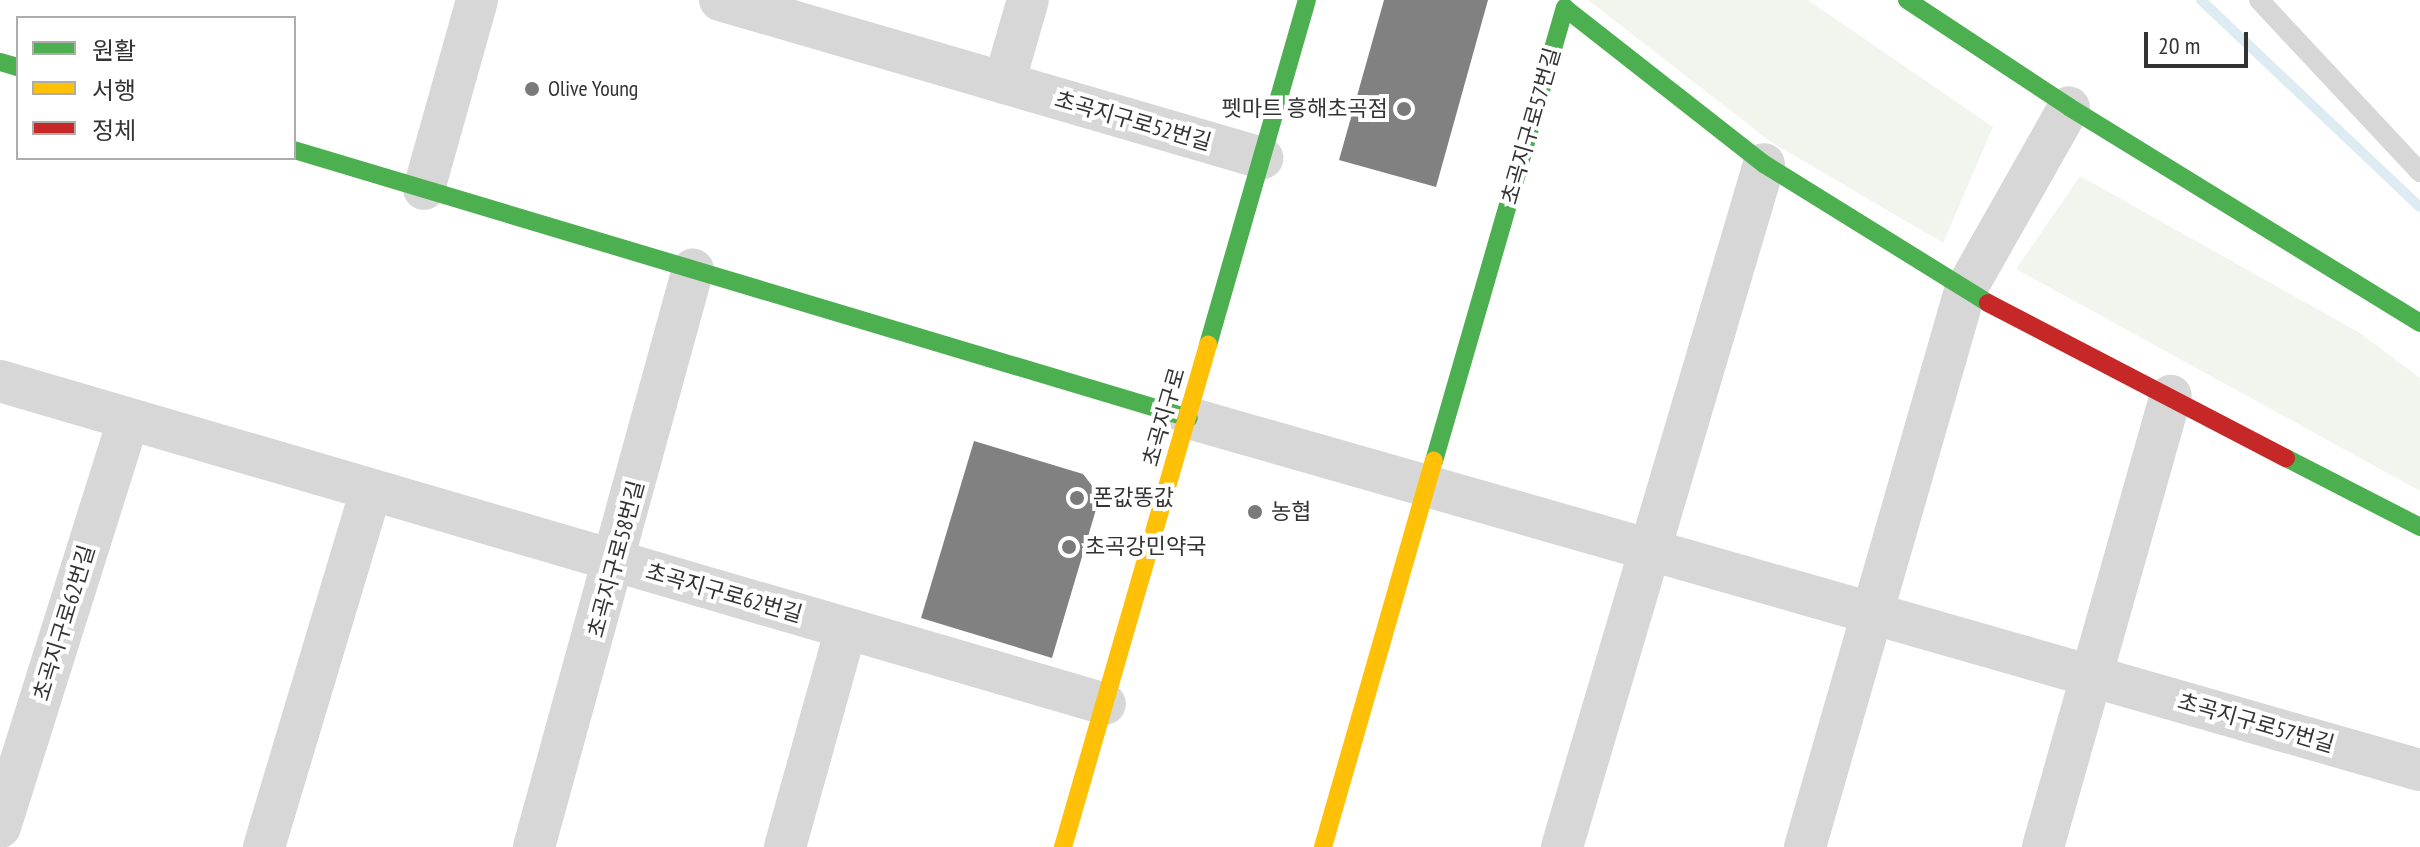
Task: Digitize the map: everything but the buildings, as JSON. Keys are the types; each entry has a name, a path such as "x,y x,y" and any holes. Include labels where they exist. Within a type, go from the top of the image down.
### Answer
{"street":[{"path":"424,189 477,0"},
{"path":"1004,83 1028,0"},
{"name":"초곡지구로","path":"1063,847 1307,0"},
{"path":"1907,0 2069,107 2420,323"},
{"name":"초곡지구로52번길","path":"740,3 1262,158"},
{"name":"초곡지구로57번길","path":"1323,847 1430,486 1565,8 1764,164 1965,291 2420,527"},
{"path":"1805,847 1965,291 2069,107"},
{"path":"296,151 1189,418"},
{"path":"1562,847 1764,164"},
{"name":"초곡지구로58번길","path":"534,847 616,562 693,269"},
{"path":"2389,304 2420,329"},
{"name":"초곡지구로62번길","path":"0,381 1105,704"},
{"path":"2043,847 2171,396"},
{"name":"초곡지구로57번길","path":"1189,418 1872,616 2420,770"},
{"name":"초곡지구로62번길","path":"0,827 128,420"},
{"path":"264,847 371,491"},
{"path":"785,847 846,629"}],"lane":[{"path":"2259,0 2420,172"}],"shaded area":[{"path":"1588,0 1808,0 1993,127 1943,243 1771,142"},
{"path":"2080,176 2360,333 2420,378 2420,491 2016,269"}],"waterway":[{"path":"2201,0 2420,207"}],"traffic: fast":[{"path":"1208,345 1307,0"},
{"path":"1907,0 2069,107 2420,323"},
{"path":"1434,461 1565,8 1764,164 1988,303"},
{"path":"0,62 16,66"},
{"path":"296,151 1189,418"},
{"path":"2286,458 2420,527"}],"traffic: slow":[{"path":"1063,847 1208,345"},
{"path":"1323,847 1434,461"}],"traffic: jam":[{"path":"1988,303 2286,458"}],"place":[{"name":"Olive Young","path":"532,89"},
{"name":"펫마트 흥해초곡점","path":"1404,109"},
{"name":"폰값똥값","path":"1077,498"},
{"name":"농협","path":"1255,512"},
{"name":"초곡강민약국","path":"1069,547"}]}
